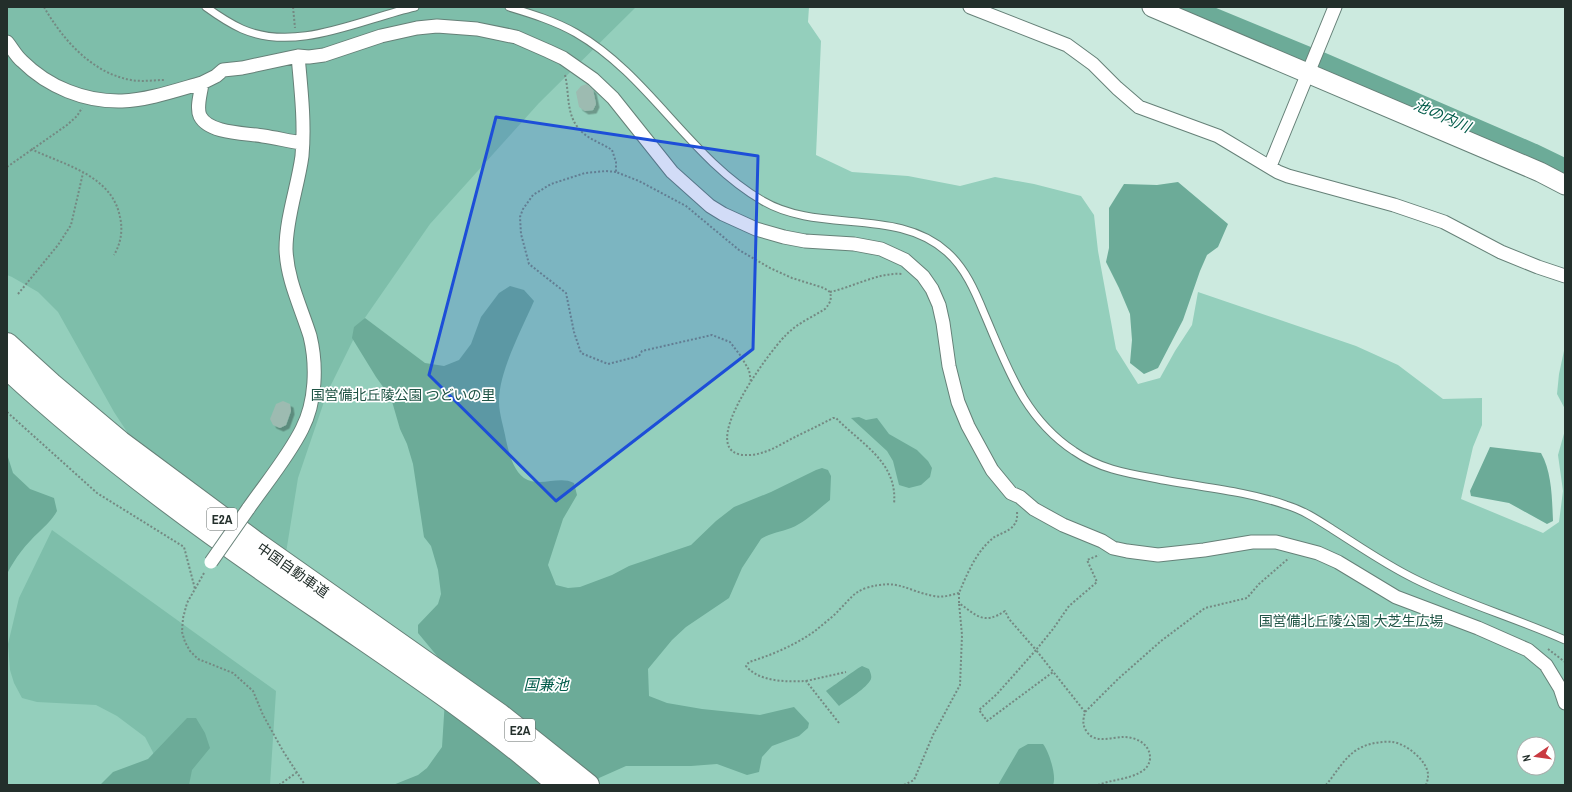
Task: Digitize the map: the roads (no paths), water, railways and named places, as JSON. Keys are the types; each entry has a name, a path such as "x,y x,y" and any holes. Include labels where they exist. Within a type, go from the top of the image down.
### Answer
{"highway":[{"name":"中国自動車道","path":"7,344 51,384 120,442 444,685 493,730 559,785"},
{"name":"中国自動車道","path":"7,368 30,390 107,455 177,508 312,604 444,685 500,714 588,785"}],"street":[{"path":"970,7 1067,45 1093,64 1117,88 1139,106 1218,136 1278,172 1394,205 1444,222 1501,252 1565,276"},
{"path":"1152,7 1308,75 1540,172 1565,185"},
{"path":"1270,166 1335,7"},
{"path":"7,42 22,61 41,77 63,89 98,100 123,101 202,83 216,76 223,70 247,67 298,56 309,57 324,55 387,34 417,28 437,26 477,29 516,37 560,56 593,79 613,98 672,172 710,206 723,214 756,229 784,237 805,241 854,244 881,249 905,260 923,276 932,289 939,305 951,373 958,402 968,426 992,470 1011,493 1034,509 1063,525 1102,540 1113,548 1158,555 1198,551 1252,542 1276,542 1300,548 1338,562 1396,597 1478,628 1528,650 1546,665 1560,688 1565,703"},
{"path":"210,562 292,447 303,428 311,404 314,358 308,332 290,278 286,248 302,143 298,56"},
{"path":"202,83 198,111 201,118 207,124 233,133 264,136 302,143"}],"lane":[{"path":"206,7 243,30 265,35 291,37 319,34 415,7"},
{"path":"509,7 539,16 575,32 601,50 636,81 734,182 765,203 787,212 815,219 898,227 922,235 947,252 964,271 975,291 1012,380 1030,409 1049,432 1078,454 1098,465 1116,470 1166,481 1252,495 1288,505 1313,516 1392,568 1417,580 1565,640"}],"water":[{"path":"1178,182 1228,224 1218,247 1207,255 1183,320 1158,368 1144,374 1130,363 1132,340 1130,314 1106,262 1109,248 1109,208 1124,184 1157,185"},
{"name":"国兼池","path":"510,286 524,290 534,301 512,350 500,389 500,411 510,456 517,471 524,478 536,482 568,481 574,483 577,495 563,519 548,565 556,585 568,588 580,587 612,575 629,566 691,545 716,521 734,507 771,492 816,470 822,468 828,470 831,476 830,500 807,519 761,539 742,568 729,598 686,627 672,640 648,669 649,696 667,703 702,709 760,715 794,707 809,723 808,728 799,736 772,746 762,757 759,772 747,775 717,764 691,766 626,766 599,778 595,785 393,785 418,775 427,768 442,747 447,668 418,633 418,625 438,604 441,594 438,570 431,546 424,537 413,464 407,444 400,429 391,398 352,338 354,327 365,318 425,363 444,366 459,360 471,344 481,317 499,293"},
{"path":"859,417 866,420 877,418 889,434 917,450 928,461 932,468 930,477 921,485 909,488 899,485 893,461 887,451 851,418"},
{"path":"1490,447 1541,453 1545,460 1549,477 1552,495 1553,521 1547,524 1509,503 1471,496 1470,491"},
{"path":"7,454 13,473 30,489 54,498 57,511 49,522 21,552 7,574"},
{"path":"862,666 869,669 871,679 861,690 839,706 826,691"},
{"path":"187,718 196,718 205,733 210,748 192,770 189,785 100,785 113,772 148,759"},
{"path":"1028,744 1043,744 1045,747 1053,770 1053,785 998,785 1019,749"}],"waterway":[{"name":"池の内川","path":"1185,7 1306,57"},
{"name":"池の内川","path":"1319,62 1532,154 1565,170"}],"park label":[{"name":"国営備北丘陵公園 つどいの里","path":"403,395"},
{"name":"国営備北丘陵公園 大芝生広場","path":"1351,621"}]}
